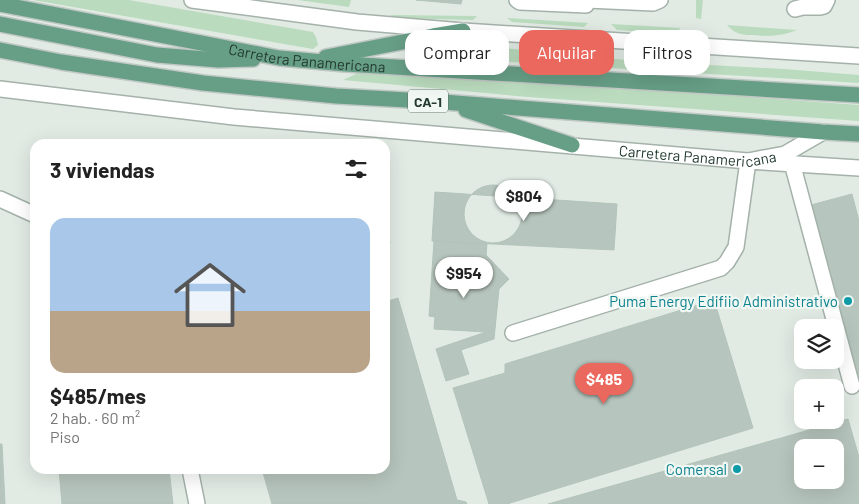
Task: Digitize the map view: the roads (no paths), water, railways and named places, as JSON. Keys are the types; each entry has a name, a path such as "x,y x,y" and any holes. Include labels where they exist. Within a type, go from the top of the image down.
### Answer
{"main road":[{"name":"Carretera Panamericana","path":"0,4 279,58 345,64 859,95"},
{"path":"0,24 157,55 218,60 279,58"},
{"path":"311,60 405,42"},
{"name":"Carretera Panamericana","path":"0,50 61,62 203,83 336,96 443,102 859,134"},
{"path":"443,102 572,146"}],"street":[{"path":"192,0 357,22 450,30"},
{"path":"517,0 520,2 653,2 660,0"},
{"path":"795,10 803,7 824,6 827,0"},
{"path":"509,34 859,56"},
{"name":"Carretera Panamericana","path":"0,89 234,117 748,161 785,154 823,132"},
{"path":"513,333 721,268 736,247 748,161 859,168"},
{"path":"792,163 852,386"},
{"path":"0,199 30,213"},
{"path":"191,474 197,504"}],"place":[{"name":"Puma Energy Edifiio Administrativo","path":"848,301"},
{"name":"Comersal","path":"737,469"}]}
